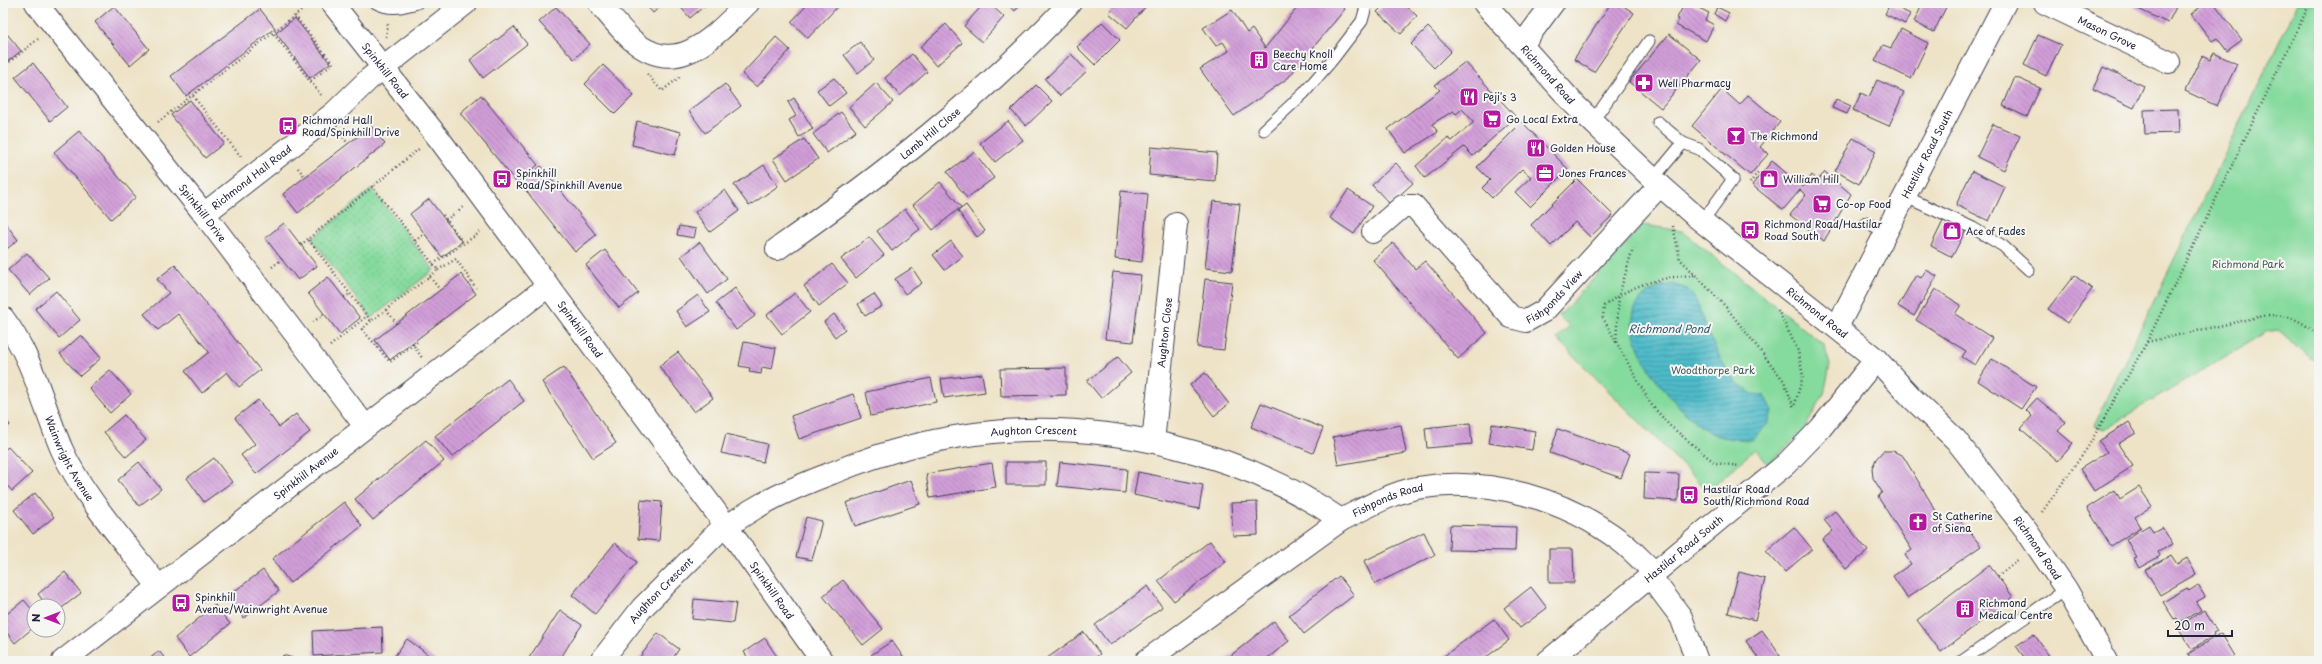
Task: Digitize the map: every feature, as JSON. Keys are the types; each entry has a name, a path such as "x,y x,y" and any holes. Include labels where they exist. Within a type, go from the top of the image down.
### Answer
{"street":[{"name":"Spinkhill Drive","path":"36,3 204,214 365,426"},
{"name":"Spinkhill Road","path":"332,3 440,140 726,526 822,661"},
{"name":"Richmond Hall Road","path":"204,214 334,113 383,68 466,3"},
{"path":"599,3 631,39 645,49 662,55 679,56 691,52 713,37 748,3"},
{"name":"Lamb Hill Close","path":"777,249 890,168 946,122 1024,52 1070,3"},
{"name":"Richmond Road","path":"1484,3 1591,120 1657,182 1702,222 1837,326 1876,359 1913,399 1956,440 2026,530 2066,589 2107,661"},
{"path":"1522,45 1552,3"},
{"name":"Hastilar Road South","path":"1837,326 2006,3"},
{"name":"Mason Grove","path":"2045,3 2169,62"},
{"name":"Fishponds View","path":"1373,232 1403,206 1414,206 1511,317 1526,321 1544,312 1636,213 1657,182"},
{"name":"Aughton Close","path":"1152,442 1176,224"},
{"name":"Spinkhill Avenue","path":"63,661 158,586 548,286"},
{"name":"Wainwright Avenue","path":"3,318 24,351 38,381 62,451 86,491 158,586"},
{"name":"Hastilar Road South","path":"1548,661 1798,453 1820,429 1876,359"},
{"name":"Aughton Crescent","path":"601,661 642,608 726,526 791,489 879,456 942,439 994,432 1063,431 1106,434 1152,442 1211,458 1265,478 1310,499 1341,520"},
{"name":"Fishponds Road","path":"1146,661 1341,520 1372,504 1416,488 1467,485 1511,490 1552,503 1586,519 1623,543 1652,574 1681,617 1697,661"}],"lane":[{"path":"376,3 385,8 400,8 417,3"},
{"path":"1264,130 1304,93 1333,59 1362,21 1367,3"},
{"path":"1591,120 1600,111 1649,41"},
{"path":"1658,122 1683,143 1699,149 1733,178 1702,222"},
{"path":"1657,182 1683,143"},
{"path":"1904,196 1985,235 2003,246 2029,270"},
{"path":"1866,223 1886,231"},
{"path":"1962,661 2066,589"}],"path":[{"path":"153,126 274,34 276,29 311,3"},
{"path":"2042,512 2088,447 2147,342 2310,3"},
{"path":"295,16 333,64 310,81"},
{"path":"274,34 321,96"},
{"path":"3,67 41,36"},
{"path":"193,96 255,174"},
{"path":"301,245 421,147"},
{"path":"1752,180 1758,172 1761,174"},
{"path":"372,186 438,270"},
{"path":"446,220 466,205"},
{"path":"1616,343 1619,295 1637,238 1636,213"},
{"path":"443,215 464,244"},
{"path":"1672,219 1674,239 1680,259 1726,307 1784,381 1794,408 1803,376 1798,351 1776,306"},
{"path":"433,264 485,230"},
{"path":"415,241 424,234"},
{"path":"308,239 371,321"},
{"path":"271,268 282,259"},
{"path":"417,342 390,362 362,329 438,270 456,259 476,288"},
{"path":"1694,275 1671,276 1649,281 1619,295 1604,306 1603,318 1650,403 1669,425 1715,463 1740,466"},
{"path":"430,277 440,290"},
{"path":"344,297 350,294"},
{"path":"386,310 397,324"},
{"path":"306,327 324,314"},
{"path":"2147,342 2268,315 2286,315 2303,323 2319,335"},
{"path":"325,350 367,316"},
{"path":"413,345 424,360"},
{"path":"1998,576 2019,559"}],"green space":[{"name":"Richmond Park","path":"2298,3 2319,3 2319,365 2278,330 2266,332 2105,429 2094,425"},
{"path":"372,189 434,270 371,318 312,239"},
{"name":"Woodthorpe Park","path":"1643,225 1682,231 1824,345 1830,365 1824,394 1803,432 1768,464 1755,449 1708,491 1557,339 1569,326 1559,316"}],"water":[{"name":"Richmond Pond","path":"1672,284 1687,289 1696,300 1706,329 1721,360 1736,382 1752,394 1764,395 1772,411 1768,424 1752,440 1733,439 1720,436 1703,428 1669,396 1653,375 1640,352 1633,330 1635,310 1647,294"}],"building":[{"path":"644,3 664,3 653,13"},
{"path":"677,3 708,3 690,18"},
{"path":"809,3 841,3 808,38 791,22"},
{"path":"984,3 989,3 1004,17 982,42 964,26"},
{"path":"1006,3 1022,3 1015,11"},
{"path":"1117,3 1149,3 1127,28 1109,13"},
{"name":"Beechy Knoll Care Home","path":"1301,3 1338,3 1345,9 1288,78 1234,116 1200,69 1229,51 1223,42 1216,46 1203,28 1232,10 1247,33 1252,29 1265,48"},
{"path":"1386,3 1403,3 1417,16 1401,34 1377,12"},
{"path":"1611,3 1619,3 1634,13 1594,72 1574,59"},
{"path":"1685,3 1689,3 1709,13 1705,20 1714,25 1706,41 1676,25 1679,19 1677,18"},
{"path":"1923,3 1948,3 1934,32 1914,22"},
{"path":"2136,3 2178,3 2168,23 2134,7"},
{"path":"2206,3 2214,3 2242,40 2227,51 2217,38 2212,41 2191,14"},
{"path":"1890,4 1910,14 1905,24 1885,14"},
{"path":"114,6 149,49 130,65 95,22"},
{"path":"556,7 590,44 574,59 539,22"},
{"path":"1717,7 1729,13 1725,21 1714,14"},
{"path":"260,9 275,28 186,96 171,76"},
{"path":"295,18 330,63 310,78 276,33"},
{"path":"1102,22 1120,40 1095,65 1077,47"},
{"path":"946,24 962,43 936,66 920,47"},
{"path":"514,27 527,44 483,78 470,60"},
{"path":"1428,27 1451,51 1434,68 1411,44"},
{"path":"3,29 21,51 3,65"},
{"path":"1901,29 1928,43 1911,79 1875,61 1883,45 1891,48"},
{"path":"1669,34 1701,60 1661,108 1629,82"},
{"path":"2038,35 2061,45 2046,76 2024,65"},
{"path":"776,37 790,50 757,87 742,74"},
{"path":"860,42 874,60 858,73 844,55"},
{"path":"2214,53 2237,64 2217,106 2185,91 2202,56 2210,60"},
{"path":"912,54 927,72 900,96 885,78"},
{"path":"1071,54 1087,71 1060,96 1045,79"},
{"path":"1465,62 1516,117 1473,156 1464,147 1425,178 1416,166 1448,138 1452,141 1474,122 1462,109 1456,114 1453,111 1432,124 1438,132 1405,153 1388,129 1440,90 1435,85"},
{"path":"33,63 67,107 50,121 15,77"},
{"path":"603,65 634,95 615,114 585,84"},
{"path":"2103,67 2144,86 2134,108 2093,89"},
{"path":"2015,77 2040,88 2027,117 2003,106"},
{"path":"834,78 846,93 829,106 817,90"},
{"path":"1877,80 1904,92 1889,126 1853,110 1861,93 1869,97"},
{"path":"876,83 893,102 865,126 849,107"},
{"path":"725,84 741,106 705,133 689,111"},
{"path":"1036,85 1052,101 1026,126 1011,110"},
{"name":"The Richmond","path":"1722,89 1740,105 1748,95 1780,122 1760,147 1768,154 1750,175 1692,126"},
{"path":"481,95 538,165 517,183 460,113"},
{"path":"794,98 813,129 799,137 789,120 796,116 788,102"},
{"path":"1836,99 1851,106 1847,114 1832,108"},
{"path":"190,100 224,143 205,158 171,115"},
{"path":"2178,109 2179,133 2145,134 2144,110"},
{"path":"841,112 856,131 827,153 813,134"},
{"path":"637,121 681,132 675,155 632,145"},
{"path":"1008,121 1023,140 995,162 980,143"},
{"path":"1522,122 1568,169 1530,207 1515,192 1531,177 1522,169 1492,198 1482,188 1490,180 1477,167"},
{"path":"1993,124 2020,136 2004,170 1977,157"},
{"path":"371,126 385,144 298,213 283,194"},
{"path":"79,131 136,197 111,219 54,152"},
{"path":"1853,138 1876,151 1859,184 1835,171"},
{"path":"804,139 818,159 787,180 773,159"},
{"path":"1151,147 1217,153 1215,181 1149,175"},
{"path":"974,152 994,178 967,198 947,172"},
{"name":"Co-op Food","path":"1772,161 1803,187 1812,175 1817,181 1825,172 1851,194 1824,241 1790,215 1806,195 1800,190 1783,210 1752,185"},
{"path":"1396,163 1413,183 1390,204 1372,185"},
{"path":"764,165 778,186 749,206 734,185"},
{"path":"541,166 596,235 575,252 520,183"},
{"path":"1972,171 2005,187 1989,221 1956,205"},
{"path":"1577,179 1613,215 1590,237 1575,222 1551,246 1531,225"},
{"path":"940,182 961,207 933,230 913,205"},
{"path":"725,190 739,211 710,232 695,212"},
{"path":"1348,190 1372,206 1354,234 1330,218"},
{"path":"1121,191 1148,194 1142,262 1115,259"},
{"path":"429,199 462,242 442,257 410,214"},
{"path":"1213,201 1240,204 1232,271 1205,268"},
{"path":"966,205 985,231 977,237 958,211"},
{"path":"905,209 920,229 892,251 877,231"},
{"path":"1944,219 1966,230 1952,257 1931,246"},
{"path":"3,220 18,240 3,252"},
{"path":"284,223 317,266 298,280 265,238"},
{"path":"679,226 696,229 694,238 677,235"},
{"path":"869,237 884,255 856,278 841,259"},
{"path":"951,241 963,256 945,270 933,255"},
{"path":"700,242 727,279 708,294 681,256"},
{"path":"1393,243 1415,269 1425,261 1487,333 1458,359 1373,260"},
{"path":"605,250 638,293 619,308 586,265"},
{"path":"27,253 49,278 30,295 8,270"},
{"path":"832,264 848,283 819,306 804,286"},
{"path":"175,265 260,370 239,387 227,372 202,393 185,371 209,352 178,314 158,330 144,314 169,293 157,279"},
{"path":"912,268 922,283 905,294 895,279"},
{"path":"1926,270 1937,276 1914,316 1898,306 1916,275 1921,278"},
{"path":"1113,272 1141,275 1133,342 1105,339"},
{"path":"461,274 476,294 390,360 375,340"},
{"path":"2074,275 2092,289 2067,323 2048,309"},
{"path":"328,277 360,318 340,334 308,293"},
{"path":"1205,279 1232,282 1224,350 1197,347"},
{"path":"735,288 755,316 736,330 716,303"},
{"path":"1935,289 1961,305 1955,314 1992,338 1975,365 1962,357 1966,351 1916,320"},
{"path":"56,291 80,320 59,338 35,309"},
{"path":"795,293 810,312 782,334 767,315"},
{"path":"874,294 882,306 865,316 858,304"},
{"path":"698,295 710,312 687,327 676,311"},
{"path":"834,314 845,329 835,337 824,322"},
{"path":"81,335 101,358 80,376 60,354"},
{"path":"744,342 776,348 772,369 762,367 761,374 749,372 750,368 739,366"},
{"path":"678,352 713,398 694,412 659,366"},
{"path":"1118,357 1131,373 1101,398 1087,381"},
{"path":"1992,359 2036,387 2021,409 1978,381"},
{"path":"564,367 616,443 593,458 542,382"},
{"path":"1066,368 1066,395 1001,396 1000,369"},
{"path":"110,370 131,394 110,413 89,388"},
{"path":"1205,373 1229,404 1214,416 1190,385"},
{"path":"982,374 985,392 944,398 941,379"},
{"path":"931,378 936,402 871,416 866,392"},
{"path":"508,379 524,401 452,457 435,436"},
{"path":"853,394 861,418 799,439 791,416"},
{"path":"2037,398 2066,422 2058,431 2073,444 2058,461 2021,429 2032,416 2026,410"},
{"path":"258,400 279,427 296,414 310,432 256,474 241,455 255,444 235,418"},
{"path":"1261,403 1323,428 1313,453 1251,427"},
{"path":"124,415 146,440 126,457 104,432"},
{"path":"3,416 10,425 3,431"},
{"path":"2129,422 2136,433 2118,444 2133,466 2094,491 2080,469 2107,452 2099,441"},
{"path":"1470,423 1472,444 1427,448 1425,428"},
{"path":"1492,424 1535,431 1532,450 1489,443"},
{"path":"1401,425 1406,453 1338,465 1333,437"},
{"path":"1558,429 1630,454 1621,478 1550,453"},
{"path":"726,434 767,444 763,462 721,453"},
{"path":"426,440 444,461 373,520 355,499"},
{"path":"8,447 32,473 12,491 3,481 3,451"},
{"name":"St Catherine of Siena","path":"1883,451 1893,451 1903,456 1945,526 1958,518 1981,546 1907,598 1893,576 1911,564 1905,555 1912,550 1878,497 1882,492 1873,478 1872,468 1876,459"},
{"path":"214,458 232,482 204,502 187,478"},
{"path":"139,462 161,489 139,506 118,480"},
{"path":"1006,462 1046,462 1046,485 1006,485"},
{"path":"1060,462 1127,469 1125,493 1057,486"},
{"path":"992,463 996,487 930,498 926,474"},
{"path":"1138,472 1203,485 1199,509 1134,495"},
{"path":"1645,473 1679,474 1678,501 1644,499"},
{"path":"911,480 920,504 855,526 846,503"},
{"path":"2139,487 2152,506 2135,517 2141,527 2111,546 2087,508 2115,490 2120,499"},
{"path":"35,493 54,517 33,534 14,510"},
{"path":"641,500 662,502 659,541 638,539"},
{"path":"344,502 362,526 290,583 272,559"},
{"path":"1257,502 1258,535 1233,536 1231,503"},
{"path":"1835,511 1868,551 1846,569 1822,540 1833,531 1824,520"},
{"path":"806,517 822,521 812,560 796,557"},
{"path":"1450,525 1516,527 1515,551 1449,550"},
{"path":"2149,525 2153,532 2162,527 2173,544 2158,552 2160,556 2139,568 2134,559 2137,558 2126,539"},
{"path":"1794,527 1812,549 1785,572 1766,551"},
{"path":"1424,532 1435,555 1375,584 1364,561"},
{"path":"1210,541 1226,562 1174,601 1158,581"},
{"path":"615,543 637,562 595,614 572,595"},
{"path":"1549,549 1573,549 1574,583 1549,583"},
{"path":"2171,555 2177,564 2187,558 2196,574 2160,595 2145,570"},
{"name":"Richmond Medical Centre","path":"1989,565 2013,597 1941,652 1917,620"},
{"path":"263,570 279,591 244,618 228,596"},
{"path":"65,572 81,593 66,605 66,598 41,598 38,594"},
{"path":"1739,572 1765,579 1755,620 1728,613"},
{"path":"1339,576 1354,595 1304,634 1289,615"},
{"path":"843,580 883,629 863,645 823,596"},
{"path":"2198,585 2205,597 2196,602 2201,610 2180,622 2177,618 2174,619 2163,602 2187,588 2189,591"},
{"path":"1148,586 1162,607 1110,645 1095,625"},
{"path":"1531,587 1547,608 1520,628 1504,608"},
{"path":"694,599 736,603 733,623 692,619"},
{"path":"24,600 26,602 26,634 15,643 3,628 3,617"},
{"path":"215,605 230,624 189,657 175,638"},
{"path":"560,610 582,625 559,661 527,661"},
{"path":"2204,610 2217,631 2213,633 2214,635 2192,649 2177,627"},
{"path":"1494,619 1509,640 1481,661 1437,661"},
{"path":"1274,621 1289,641 1264,661 1224,661"},
{"path":"382,627 383,652 314,656 313,631"},
{"path":"1762,630 1783,661 1760,661 1746,641"},
{"path":"1084,632 1100,654 1091,661 1043,661"},
{"path":"658,633 679,649 671,661 637,661"},
{"path":"2221,633 2235,656 2228,661 2192,661 2188,654"},
{"path":"2034,634 2051,659 2048,661 2027,661 2016,646"},
{"path":"765,638 781,661 750,661 744,652"},
{"path":"407,639 422,650 436,661 391,661"},
{"path":"892,641 906,661 875,661 871,655"},
{"path":"159,651 167,661 147,661"},
{"path":"283,655 302,661 281,661"}],"place":[{"name":"Beechy Knoll Care Home","path":"1259,60"},
{"name":"Well Pharmacy","path":"1644,83"},
{"name":"Peji's 3","path":"1469,97"},
{"name":"Go Local Extra","path":"1492,119"},
{"name":"Richmond Hall Road/Spinkhill Drive","path":"288,126"},
{"name":"The Richmond","path":"1736,136"},
{"name":"Golden House","path":"1536,148"},
{"name":"Jones Frances","path":"1545,173"},
{"name":"Spinkhill Road/Spinkhill Avenue","path":"502,179"},
{"name":"William Hill","path":"1769,179"},
{"name":"Co-op Food","path":"1822,204"},
{"name":"Richmond Road/Hastilar Road South","path":"1750,230"},
{"name":"Ace of Fades","path":"1952,231"},
{"name":"Hastilar Road South/Richmond Road","path":"1689,495"},
{"name":"St Catherine of Siena","path":"1918,522"},
{"name":"Spinkhill Avenue/Wainwright Avenue","path":"181,603"},
{"name":"Richmond Medical Centre","path":"1965,609"}]}
